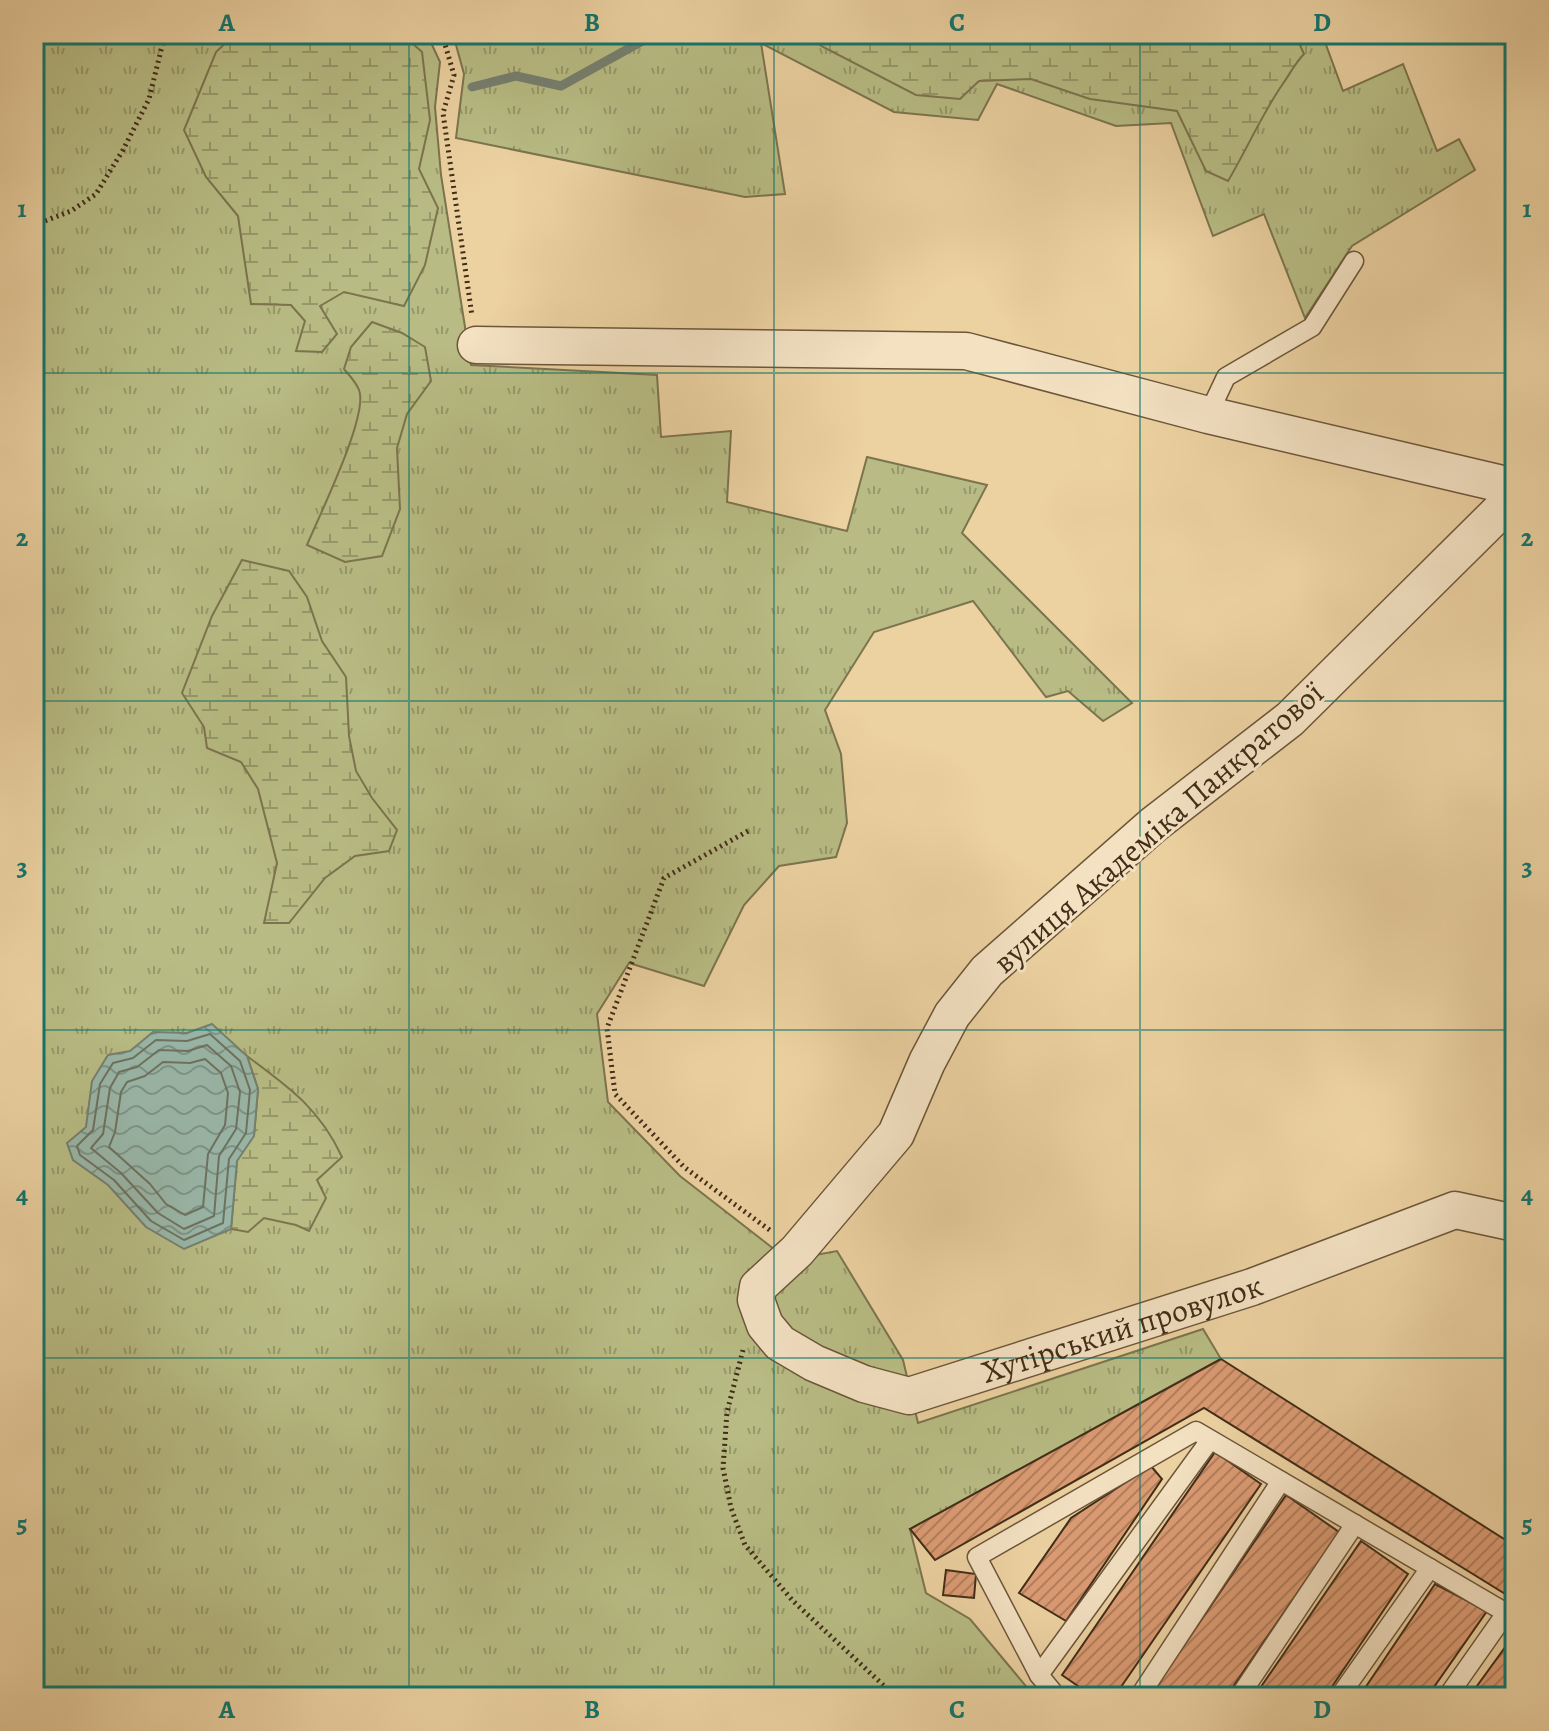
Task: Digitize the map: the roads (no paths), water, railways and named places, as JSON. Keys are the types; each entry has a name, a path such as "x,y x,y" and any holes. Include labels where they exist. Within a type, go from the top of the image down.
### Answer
{"street":[{"path":"476,345 966,351 1208,415 1515,487"},
{"name":"вулиця Академіка Панкратової","path":"756,1300 758,1287 797,1251 896,1134 927,1062 952,1015 987,971 1153,825 1290,719 1515,496"},
{"name":"Хутірський провулок","path":"756,1300 765,1325 780,1343 814,1363 864,1384 909,1396 1252,1287 1455,1210 1515,1223"}],"lane":[{"path":"1208,415 1226,377 1312,327 1354,261"},
{"path":"1057,1697 1039,1675 977,1557 1196,1431 1511,1615 1447,1697"},
{"path":"1039,1675 1210,1440"},
{"path":"1139,1697 1281,1481"},
{"path":"1239,1697 1355,1524"},
{"path":"1339,1697 1430,1568"}],"water":[{"path":"212,1024 247,1056 258,1089 254,1136 237,1161 231,1229 184,1249 146,1227 108,1185 73,1160 67,1143 86,1127 92,1081 108,1055 130,1051 153,1032 187,1033"}],"waterway":[{"path":"472,87 516,76 561,86 655,34"}]}
